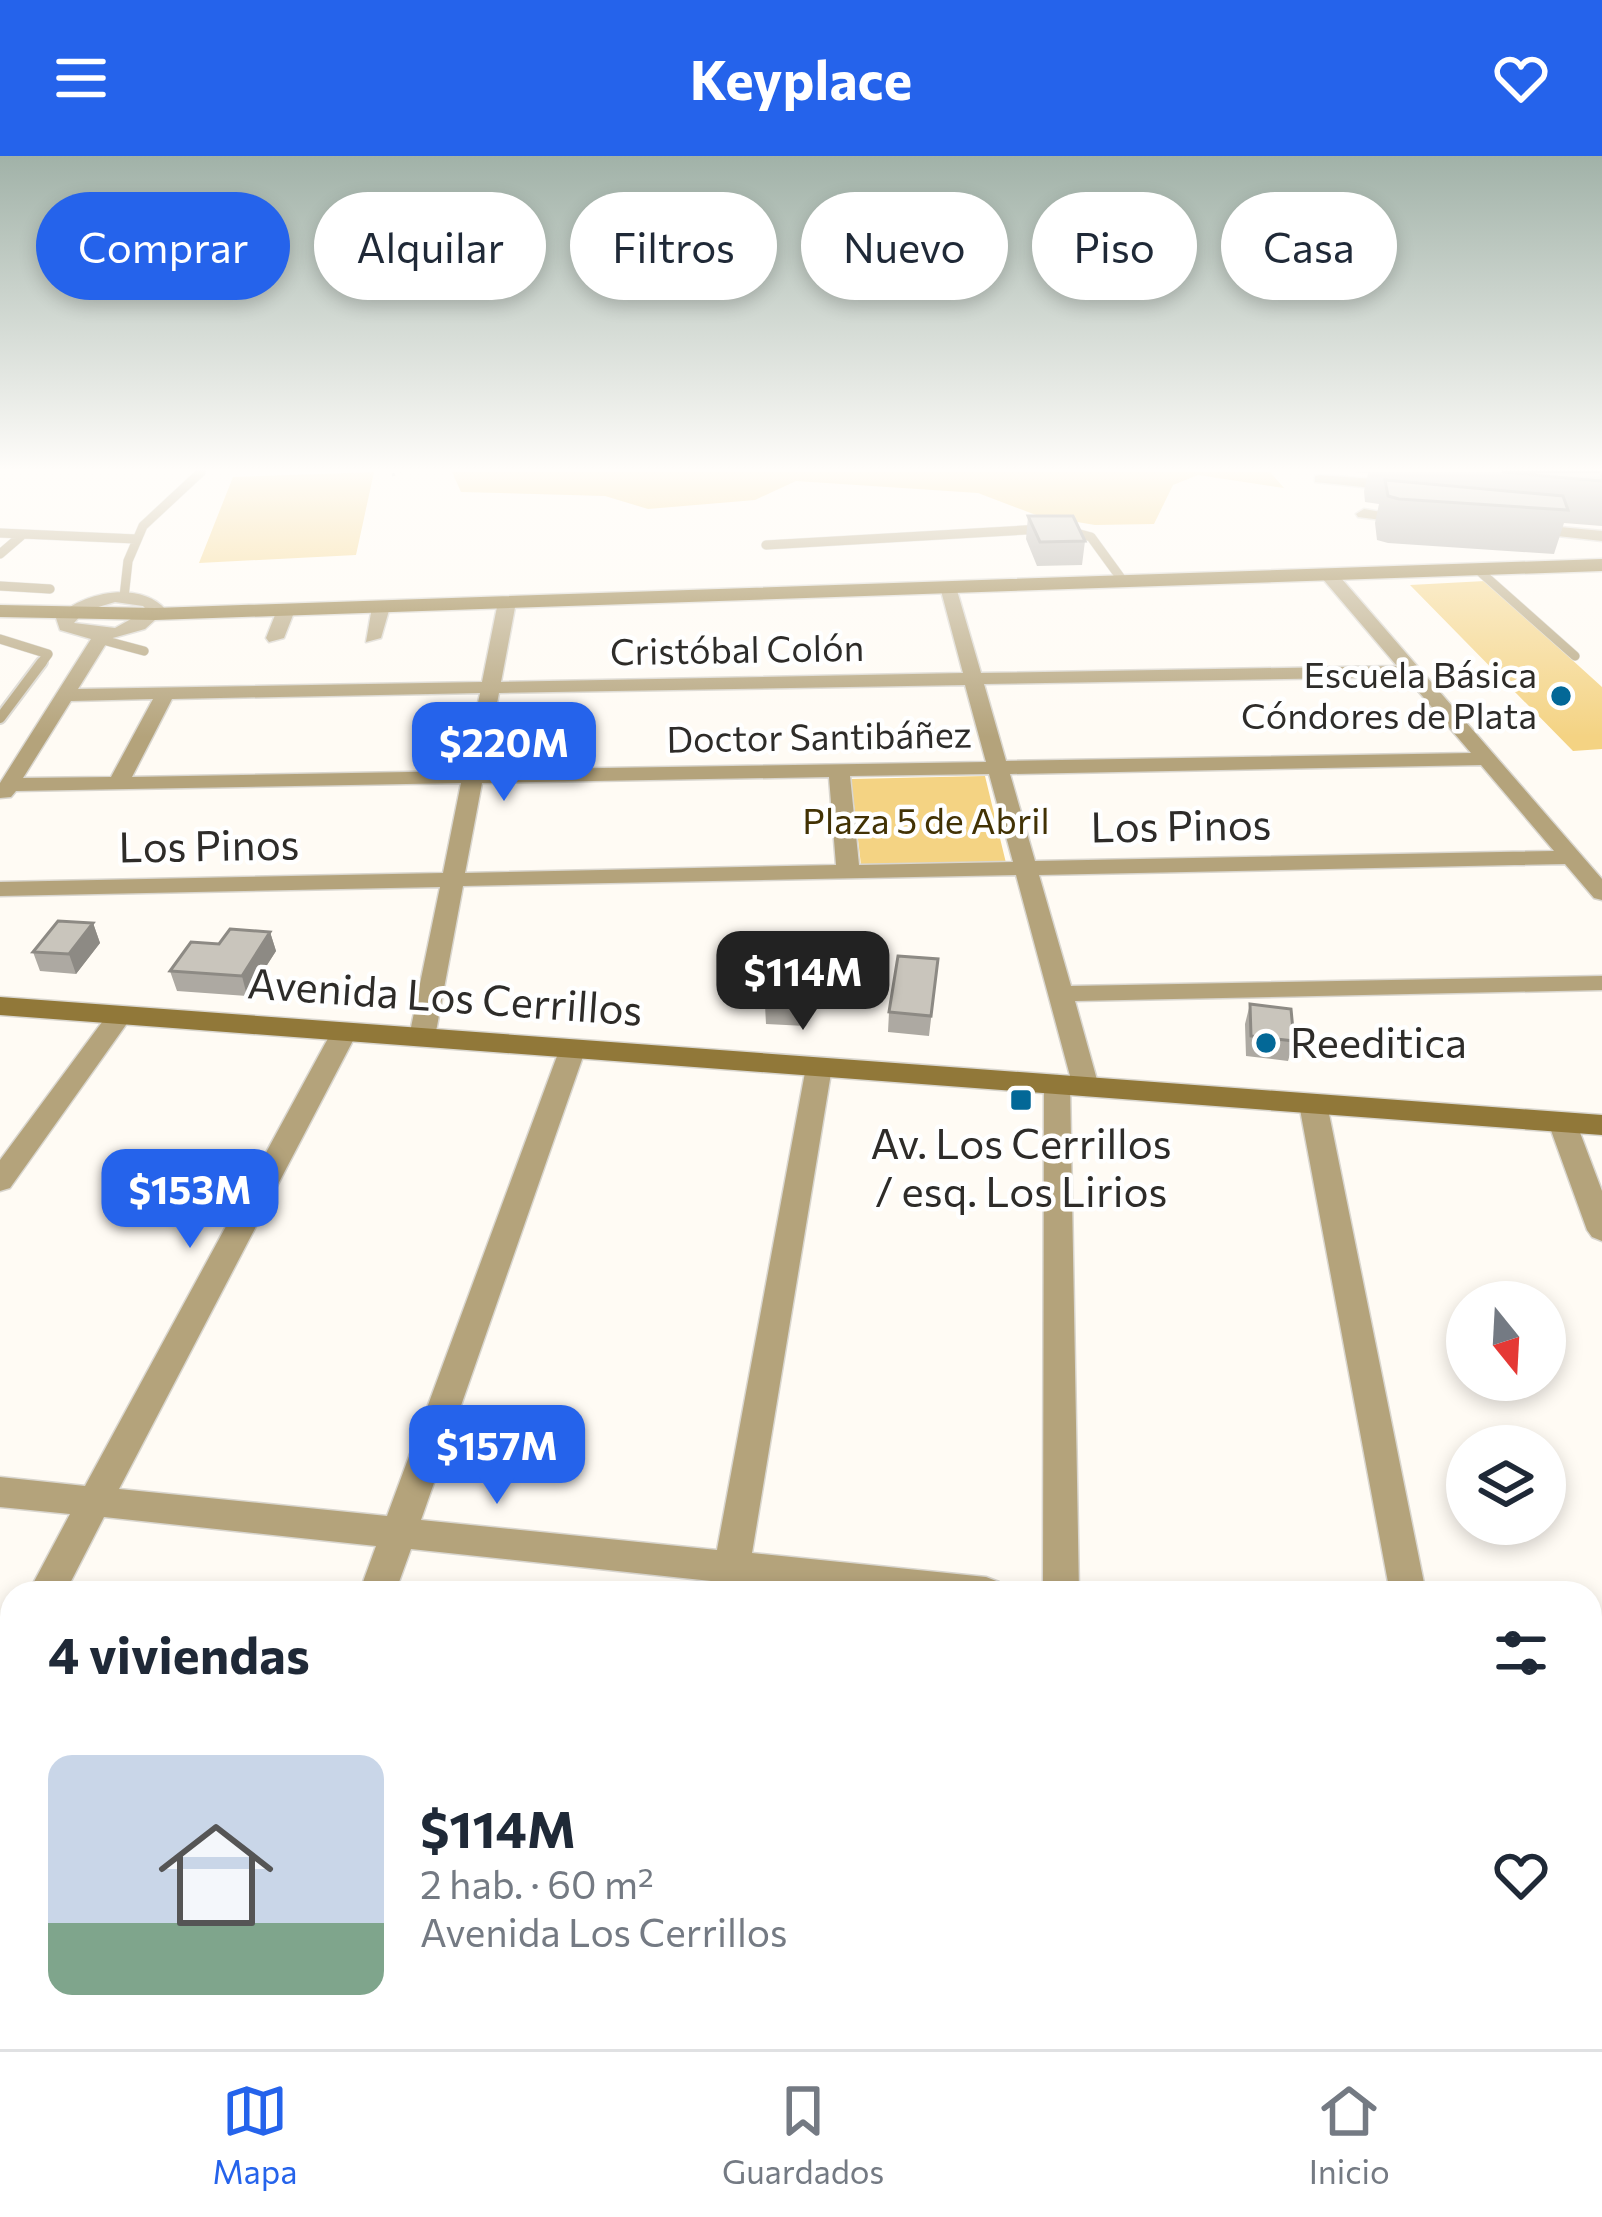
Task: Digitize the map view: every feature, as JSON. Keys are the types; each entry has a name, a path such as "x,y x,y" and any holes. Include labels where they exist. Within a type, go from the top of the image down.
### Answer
{"street":[{"path":"0,611 286,610 1602,561"},
{"path":"1328,574 1602,893"},
{"path":"948,587 1061,994 1072,1085 1061,1581"},
{"path":"124,597 153,603 155,614 140,626 101,637 70,629 64,622 68,614 96,601 124,597"},
{"path":"422,1037 507,602"},
{"path":"372,638 381,607"},
{"path":"275,638 286,610"},
{"path":"5,792 101,637"},
{"name":"Cristóbal Colón","path":"65,694 1409,671"},
{"path":"118,783 166,693"},
{"name":"Doctor Santibáñez","path":"5,792 118,783 1486,759"},
{"path":"838,770 848,872"},
{"name":"Los Pinos","path":"0,889 1571,857"},
{"path":"1061,994 1602,983"},
{"name":"Avenida Los Cerrillos","path":"0,1006 1602,1125"},
{"path":"0,1181 120,1015"},
{"path":"52,1581 345,1031"},
{"path":"381,1581 573,1048"},
{"path":"0,1492 399,1533 729,1580 819,1066"},
{"path":"1313,1103 1406,1581"},
{"path":"1562,1122 1602,1230"}],"lane":[{"path":"124,597 132,560"},
{"path":"1108,560 1123,581"},
{"path":"1478,569 1575,656"},
{"path":"0,586 50,589"},
{"path":"101,637 144,651"},
{"path":"0,639 48,654 0,718"}],"green space":[{"name":"Escuela Básica Cóndores de Plata","path":"1485,581 1602,687 1602,749 1573,751 1410,585"},
{"name":"Plaza 5 de Abril","path":"985,776 1006,863 861,865 851,779"}],"building":[{"path":"58,921 93,923 69,954 33,952"},
{"path":"230,929 270,932 242,976 170,971 191,942 219,944"},
{"path":"898,956 938,959 931,1016 889,1012"},
{"path":"771,973 811,975 806,1006 765,1005"},
{"path":"1250,1004 1291,1009 1294,1041 1251,1036"}],"place":[{"name":"Escuela Básica Cóndores de Plata","path":"1561,696"},
{"name":"Reeditica","path":"1266,1043"},
{"name":"Av. Los Cerrillos / esq. Los Lirios","path":"1021,1100"}]}
